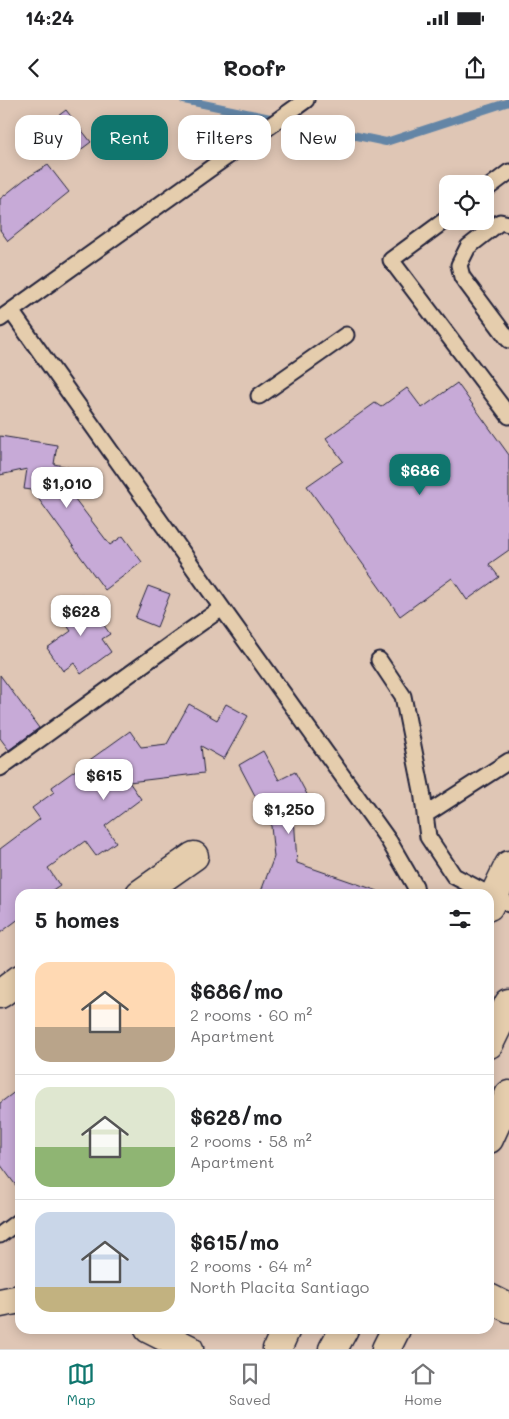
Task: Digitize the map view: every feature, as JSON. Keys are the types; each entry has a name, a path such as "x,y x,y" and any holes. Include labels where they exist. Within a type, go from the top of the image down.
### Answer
{"street":[{"path":"147,889 194,856"},
{"path":"494,899 509,865"},
{"path":"0,994 15,983"},
{"path":"494,1034 509,1003"},
{"path":"494,1128 509,1096"},
{"path":"0,1303 15,1300"},
{"path":"494,1300 509,1308"},
{"path":"158,1334 189,1349"},
{"path":"277,1349 284,1334"},
{"path":"333,1349 341,1334"},
{"path":"386,1349 394,1334"}],"lane":[{"path":"306,100 6,315 222,608 389,841 415,889"},
{"path":"494,183 509,172"},
{"path":"509,224 500,222 468,248 458,266 462,277 509,340"},
{"path":"439,225 391,260 509,416"},
{"path":"259,396 346,335"},
{"path":"0,768 222,608"},
{"path":"379,660 403,696 418,771 428,837 454,876 477,889"},
{"path":"425,815 509,761"},
{"path":"0,1235 15,1224"}],"building":[{"path":"66,110 70,115 59,115"},
{"path":"81,129 91,142 81,150"},
{"path":"48,165 69,192 8,241 0,230 0,199 25,179"},
{"path":"457,383 509,455 509,550 489,564 499,577 467,600 452,578 400,616 307,486 343,461 326,438 375,403 381,407 407,388 422,408"},
{"path":"0,436 57,445 54,464 68,467 65,486 110,545 123,536 142,562 105,590 32,490 24,489 27,469 0,475"},
{"path":"148,586 170,594 157,627 135,618"},
{"path":"82,594 110,634 102,639 111,652 81,674 74,663 63,671 47,648 71,631 58,612"},
{"path":"0,675 39,728 9,750 0,738"},
{"path":"189,704 217,720 226,704 248,716 224,759 201,746 204,773 129,782 141,799 105,826 116,842 96,856 85,841 48,868 60,886 56,889 15,889 15,922 0,933 0,849 40,819 32,808 54,792 52,787 130,731 141,747 167,744"},
{"path":"263,751 279,780 295,772 310,800 297,807 300,813 294,816 297,863 372,889 262,889 274,857 271,826 239,765"},
{"path":"15,1092 15,1184 0,1164 0,1103"}],"waterway":[{"path":"184,100 386,142 509,102"}]}
